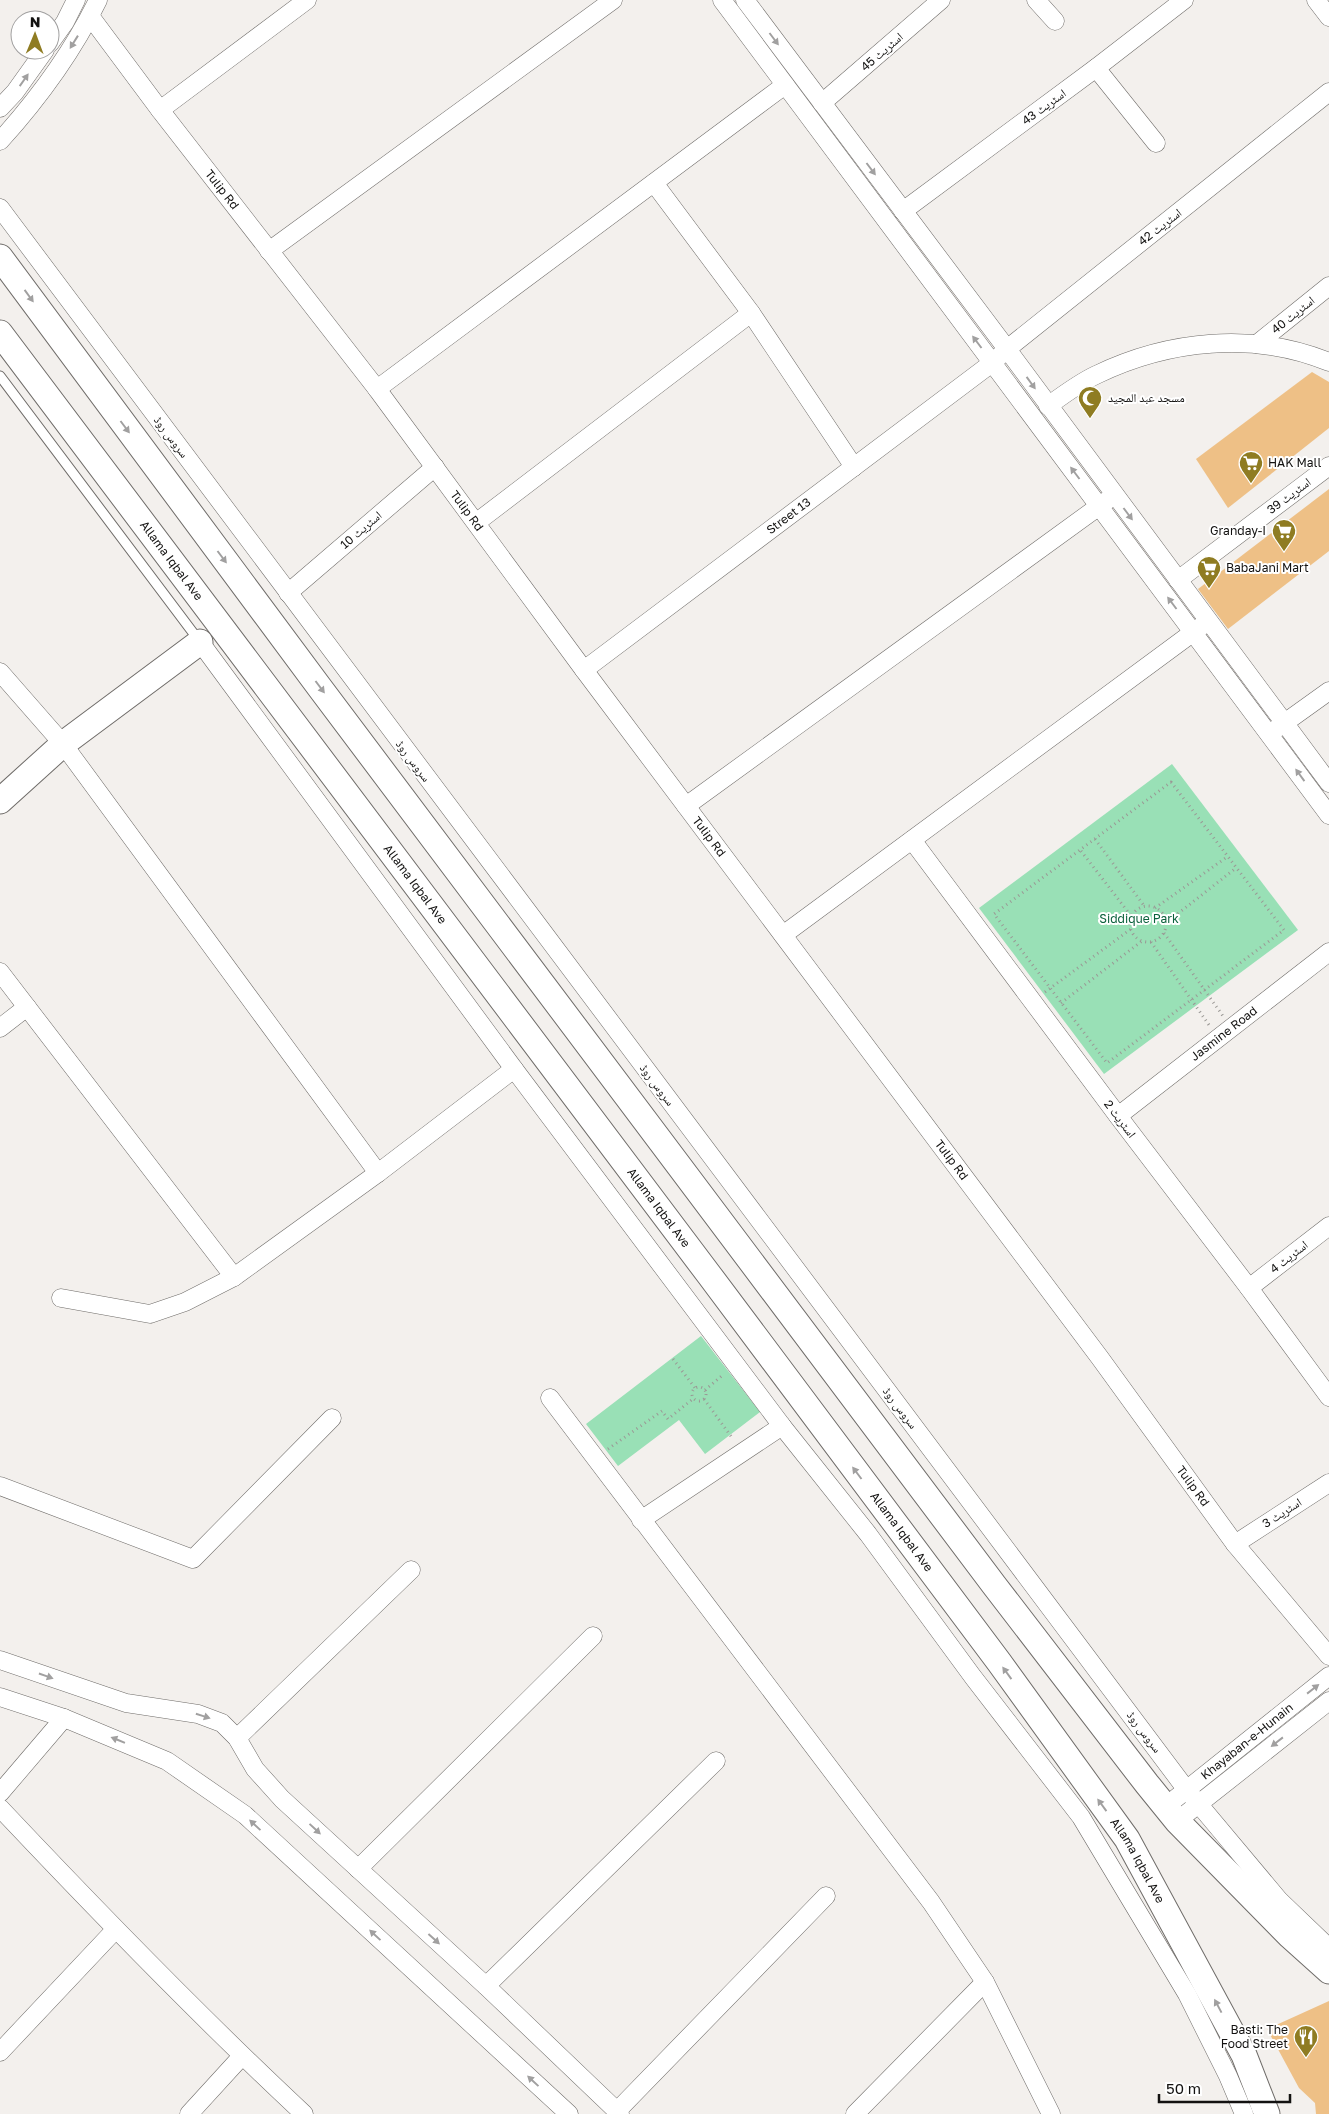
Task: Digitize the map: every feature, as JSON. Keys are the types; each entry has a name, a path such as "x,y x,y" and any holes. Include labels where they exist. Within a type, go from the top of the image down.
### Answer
{"main road":[{"path":"0,257 256,602 982,1569 1171,1814 1290,1936 1329,1971"},
{"name":"Allama Iqbal Ave","path":"0,333 999,1662 1127,1839 1244,2055 1267,2114"},
{"path":"0,801 63,744 200,642"}],"street":[{"path":"60,29 76,0"},
{"path":"160,110 307,0"},
{"path":"269,251 613,0"},
{"path":"722,0 1329,815"},
{"path":"745,0 1329,783"},
{"name":"اسٹریٹ 45","path":"822,104 940,0"},
{"path":"1036,0 1054,21"},
{"name":"اسٹریٹ 43","path":"903,211 1096,68 1184,0"},
{"path":"1316,0 1329,16"},
{"path":"0,141 56,71 94,8"},
{"name":"Tulip Rd","path":"94,8 160,110 377,389 477,522 584,670 1100,1358 1235,1544 1329,1656"},
{"path":"0,108 15,92 38,60"},
{"path":"1096,68 1156,143"},
{"path":"377,389 785,85"},
{"name":"اسٹریٹ 42","path":"992,363 1007,349 1329,92"},
{"path":"654,183 752,313 854,468"},
{"name":"سروس روڈ","path":"0,208 1186,1789 1279,1900 1329,1948"},
{"name":"اسٹریٹ 40","path":"1257,344 1329,286"},
{"path":"477,522 752,313"},
{"path":"1048,406 1094,375 1146,354 1201,344 1257,344 1312,354 1329,362"},
{"name":"Street 13","path":"584,670 992,363"},
{"name":"اسٹریٹ 39","path":"1178,580 1329,466"},
{"name":"اسٹریٹ 10","path":"288,593 435,467"},
{"path":"686,806 1114,495"},
{"path":"783,935 1209,622"},
{"path":"200,642 514,1069 736,1365 868,1534 973,1677 1081,1816 1187,1994 1228,2076 1244,2114"},
{"path":"0,672 63,744 378,1173"},
{"path":"1270,734 1329,691"},
{"name":"اسٹریٹ 2","path":"912,840 1329,1397"},
{"name":"Jasmine Road","path":"1118,1116 1329,952"},
{"path":"0,972 234,1276"},
{"path":"0,1028 27,1007"},
{"path":"61,1298 150,1314 185,1302 234,1276 378,1173 514,1069"},
{"name":"اسٹریٹ 4","path":"1249,1288 1329,1226"},
{"path":"550,1398 931,1902 985,1982 1051,2114"},
{"path":"0,1486 193,1559 332,1418"},
{"path":"641,1520 782,1426"},
{"name":"اسٹریٹ 3","path":"1235,1544 1329,1482"},
{"path":"237,1738 411,1570"},
{"path":"358,1870 593,1636"},
{"path":"0,1660 126,1703 198,1714 222,1723 237,1738 260,1775 358,1870 486,1986 618,2112 826,1896"},
{"name":"Khayaban-e-Hunain","path":"1171,1814 1186,1789 1329,1676"},
{"path":"0,1697 64,1718 167,1761 244,1815 569,2114"},
{"name":"Khayaban-e-Hunain","path":"1171,1814 1198,1803 1329,1701"},
{"path":"0,1792 64,1718"},
{"path":"486,1986 716,1761"},
{"path":"0,1808 115,1930 242,2056 304,2114"},
{"path":"0,2052 115,1930"},
{"path":"854,2114 985,1982"},
{"path":"189,2114 242,2056"}],"lane":[{"path":"0,376 200,642"}],"path":[{"path":"1170,782 1284,930 1107,1063 994,914 1095,839 1170,782"},
{"path":"1095,839 1145,907"},
{"path":"1080,851 1132,917"},
{"path":"1155,908 1227,857"},
{"path":"1166,923 1236,868"},
{"path":"1145,907 1155,908 1162,914 1166,923 1164,933 1151,942 1142,941 1137,938 1131,929 1132,917 1145,907"},
{"path":"1039,1008 1050,988 1131,929"},
{"path":"1164,933 1206,990 1225,1033"},
{"path":"1039,1008 1061,1002 1142,941"},
{"path":"1151,942 1192,1000 1225,1033"},
{"path":"673,1359 695,1388"},
{"path":"705,1390 736,1365"},
{"path":"695,1388 702,1387 705,1390"},
{"path":"694,1398 693,1392 695,1388"},
{"path":"704,1399 705,1390"},
{"path":"694,1398 698,1401 704,1399"},
{"path":"595,1458 662,1411 668,1419 694,1398"},
{"path":"704,1399 742,1452"}],"green space":[{"name":"Siddique Park","path":"1172,764 1298,930 1104,1074 979,908"},
{"path":"701,1336 760,1412 705,1454 679,1420 618,1466 586,1424"}],"building":[{"path":"1312,372 1329,382 1329,428 1228,508 1196,459"},
{"path":"1329,489 1329,551 1228,629 1198,589"},
{"name":"Basti: The Food Street","path":"1329,2001 1329,2114 1316,2114 1315,2103 1299,2088 1267,2029"}],"place":[{"name":"مسجد عبد المجید","path":"1090,419"},
{"name":"HAK Mall","path":"1251,484"},
{"name":"Granday-I","path":"1284,552"},
{"name":"BabaJani Mart","path":"1209,589"},
{"name":"Basti: The Food Street","path":"1306,2058"}]}
